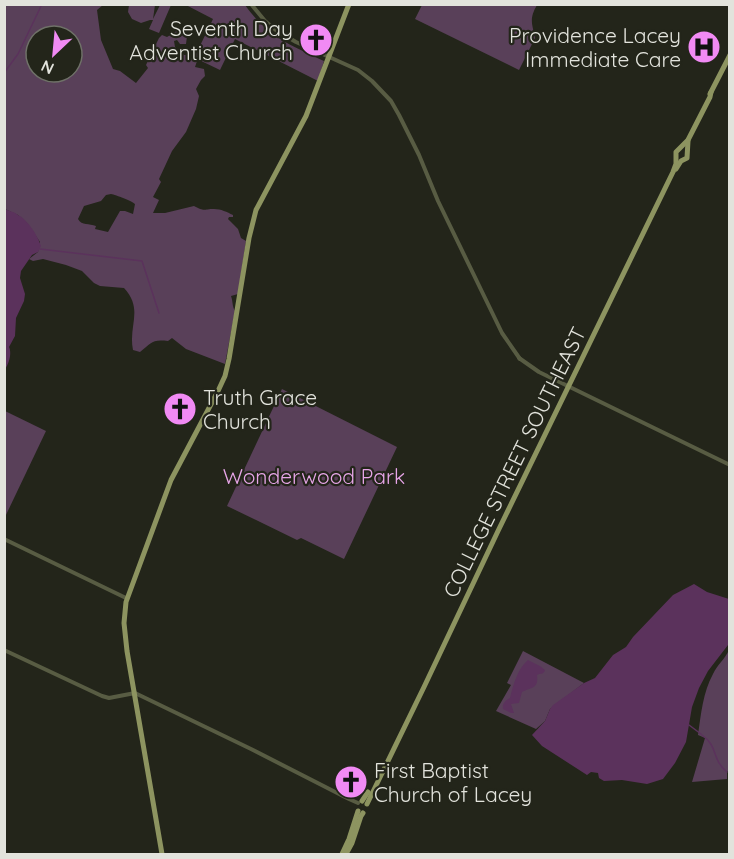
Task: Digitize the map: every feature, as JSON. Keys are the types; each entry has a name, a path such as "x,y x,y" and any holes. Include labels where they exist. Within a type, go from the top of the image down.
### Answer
{"main road":[{"path":"162,855 123,623 126,598 171,480 226,372 249,238 258,204 306,116 349,4"},
{"path":"688,140 686,159 679,160 676,152 688,140 729,55"},
{"path":"680,149 687,153"},
{"name":"COLLEGE STREET SOUTHEAST","path":"344,855 361,806 380,770 385,766 394,750 679,160"}],"street":[{"path":"250,4 271,26 296,42 353,70 374,86 392,108 502,333 520,359 539,372 729,465"},
{"path":"4,539 126,598"},
{"path":"4,650 102,696 109,698 135,693 361,806"}],"green space":[{"path":"4,5 103,5 97,10 101,40 113,69 120,71 136,83 148,68 146,65 162,35 167,37 178,30 187,36 186,44 180,44 177,40 174,41 175,47 184,55 196,54 213,19 186,5 245,5 271,32 324,61 318,81 235,39 220,70 195,58 197,61 195,67 204,69 205,76 196,89 199,96 196,109 186,132 172,151 159,179 161,182 153,197 159,200 153,213 165,213 194,206 202,210 222,210 233,215 228,219 238,229 241,238 246,241 238,294 231,296 235,311 225,364 186,349 172,338 168,341 152,342 140,352 133,350 133,303 124,288 100,286 82,271 43,259 33,261 29,259 38,252 40,242 27,223 18,215 5,209","holes":["111,194 135,204 133,214 120,211 108,232 95,229 96,226 84,224 78,219 84,206 101,201 106,195"]},
{"path":"129,5 155,5 153,19 160,5 171,5 159,33 149,29 153,20 141,23 132,19 128,12"},
{"path":"422,5 537,5 532,18 535,38 519,70 415,19"},
{"name":"Wonderwood Park","path":"282,389 397,447 344,559 301,538 297,540 227,506"},
{"path":"5,411 46,431 5,517"},
{"path":"729,650 730,768 727,772 727,779 692,782 705,738 698,735 705,696 715,671"},
{"path":"523,651 584,683 550,709 545,721 536,729 496,711 511,685 507,683"}],"shaded area":[{"path":"5,209 25,221 35,233 41,246 21,271 24,301 16,318 15,336 9,347 10,358 5,369"},
{"path":"694,584 707,592 729,599 730,638 728,645 708,671 699,688 692,707 686,742 663,779 647,784 622,780 604,781 599,778 598,773 591,772 587,775 542,746 532,735 545,721 553,705 595,678 613,655 626,647 673,595"},
{"path":"528,660 545,670 537,675 536,685 522,692 519,703 511,704 514,713 511,713 503,709 503,705 510,698 514,682"}],"waterway":[{"path":"4,73 18,54 42,4"},
{"path":"40,249 142,261 159,313"},
{"path":"689,725 701,734"},
{"path":"702,735 711,744 719,762 727,772"}],"place":[{"name":"Seventh Day Adventist Church","path":"316,40"},
{"name":"Providence Lacey Immediate Care","path":"704,47"},
{"name":"Truth Grace Church","path":"180,409"},
{"name":"First Baptist Church of Lacey","path":"351,782"}]}
